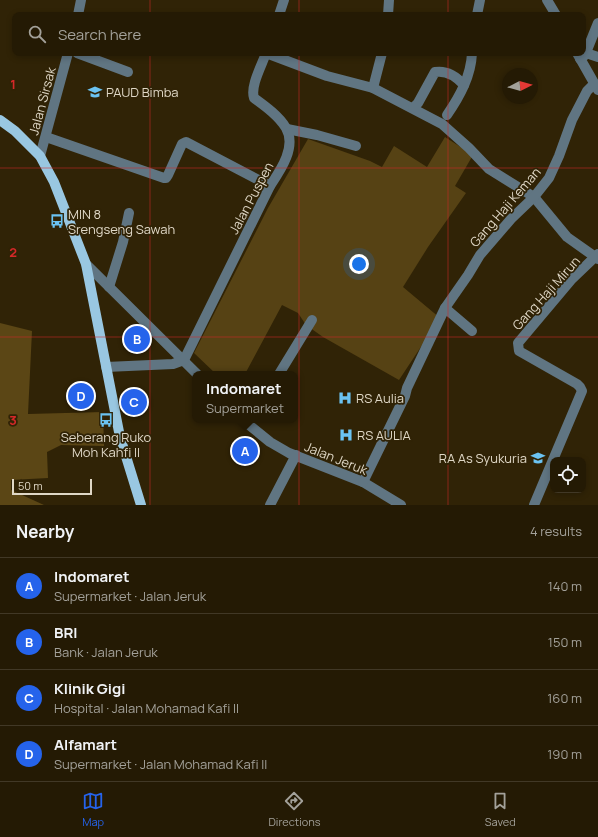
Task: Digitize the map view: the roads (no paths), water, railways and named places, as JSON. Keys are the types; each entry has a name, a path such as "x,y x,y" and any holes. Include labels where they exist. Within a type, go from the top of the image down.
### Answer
{"main road":[{"path":"0,120 15,131 40,156 54,182 86,264 120,437 141,505"}],"street":[{"path":"79,12 81,0"},
{"path":"280,12 284,0"},
{"path":"388,12 389,0"},
{"path":"478,12 480,0"},
{"path":"547,0 554,12"},
{"path":"586,46 598,23"},
{"name":"Jalan Sirsak","path":"40,156 67,56"},
{"path":"85,56 128,72"},
{"path":"265,56 253,86 254,98 282,121 287,129 317,135 356,146"},
{"path":"274,56 327,76 373,88 442,124 469,148 489,169 534,198 567,237 597,257"},
{"path":"373,88 381,56"},
{"path":"447,115 459,97 472,65 472,56"},
{"path":"581,56 596,87"},
{"path":"586,56 598,57"},
{"path":"413,108 418,103 435,72 443,70 464,84"},
{"name":"Gang Haji Keman","path":"363,482 405,396 407,388 445,308 484,250 511,219 534,198 549,178 572,120 587,91 596,87"},
{"name":"Jalan Puspen","path":"184,360 270,186 283,165 289,146 287,129"},
{"path":"46,137 164,178 168,175 182,144 186,142 270,186"},
{"path":"109,286 123,242 129,214"},
{"name":"Gang Haji Mirun","path":"534,505 582,390 577,384 519,351 518,343 571,280 597,257"},
{"path":"86,264 194,371"},
{"path":"445,308 472,331"},
{"path":"281,371 312,320"},
{"path":"106,367 173,364 184,360"},
{"name":"Jalan Jeruk","path":"250,423 270,442 296,455 363,482 401,505"},
{"path":"270,505 296,455"}],"place":[{"name":"PAUD Bimba","path":"95,92"},
{"name":"MIN 8 Srengseng Sawah","path":"57,221"},
{"name":"BRI","path":"137,339"},
{"name":"Alfamart","path":"81,396"},
{"name":"RS Aulia","path":"345,398"},
{"name":"Klinik Gigi","path":"134,402"},
{"name":"Seberang Ruko Moh Kahfi II","path":"106,420"},
{"name":"RS AULIA","path":"346,435"},
{"name":"Indomaret","path":"245,451"},
{"name":"RA As Syukuria","path":"538,458"}]}
